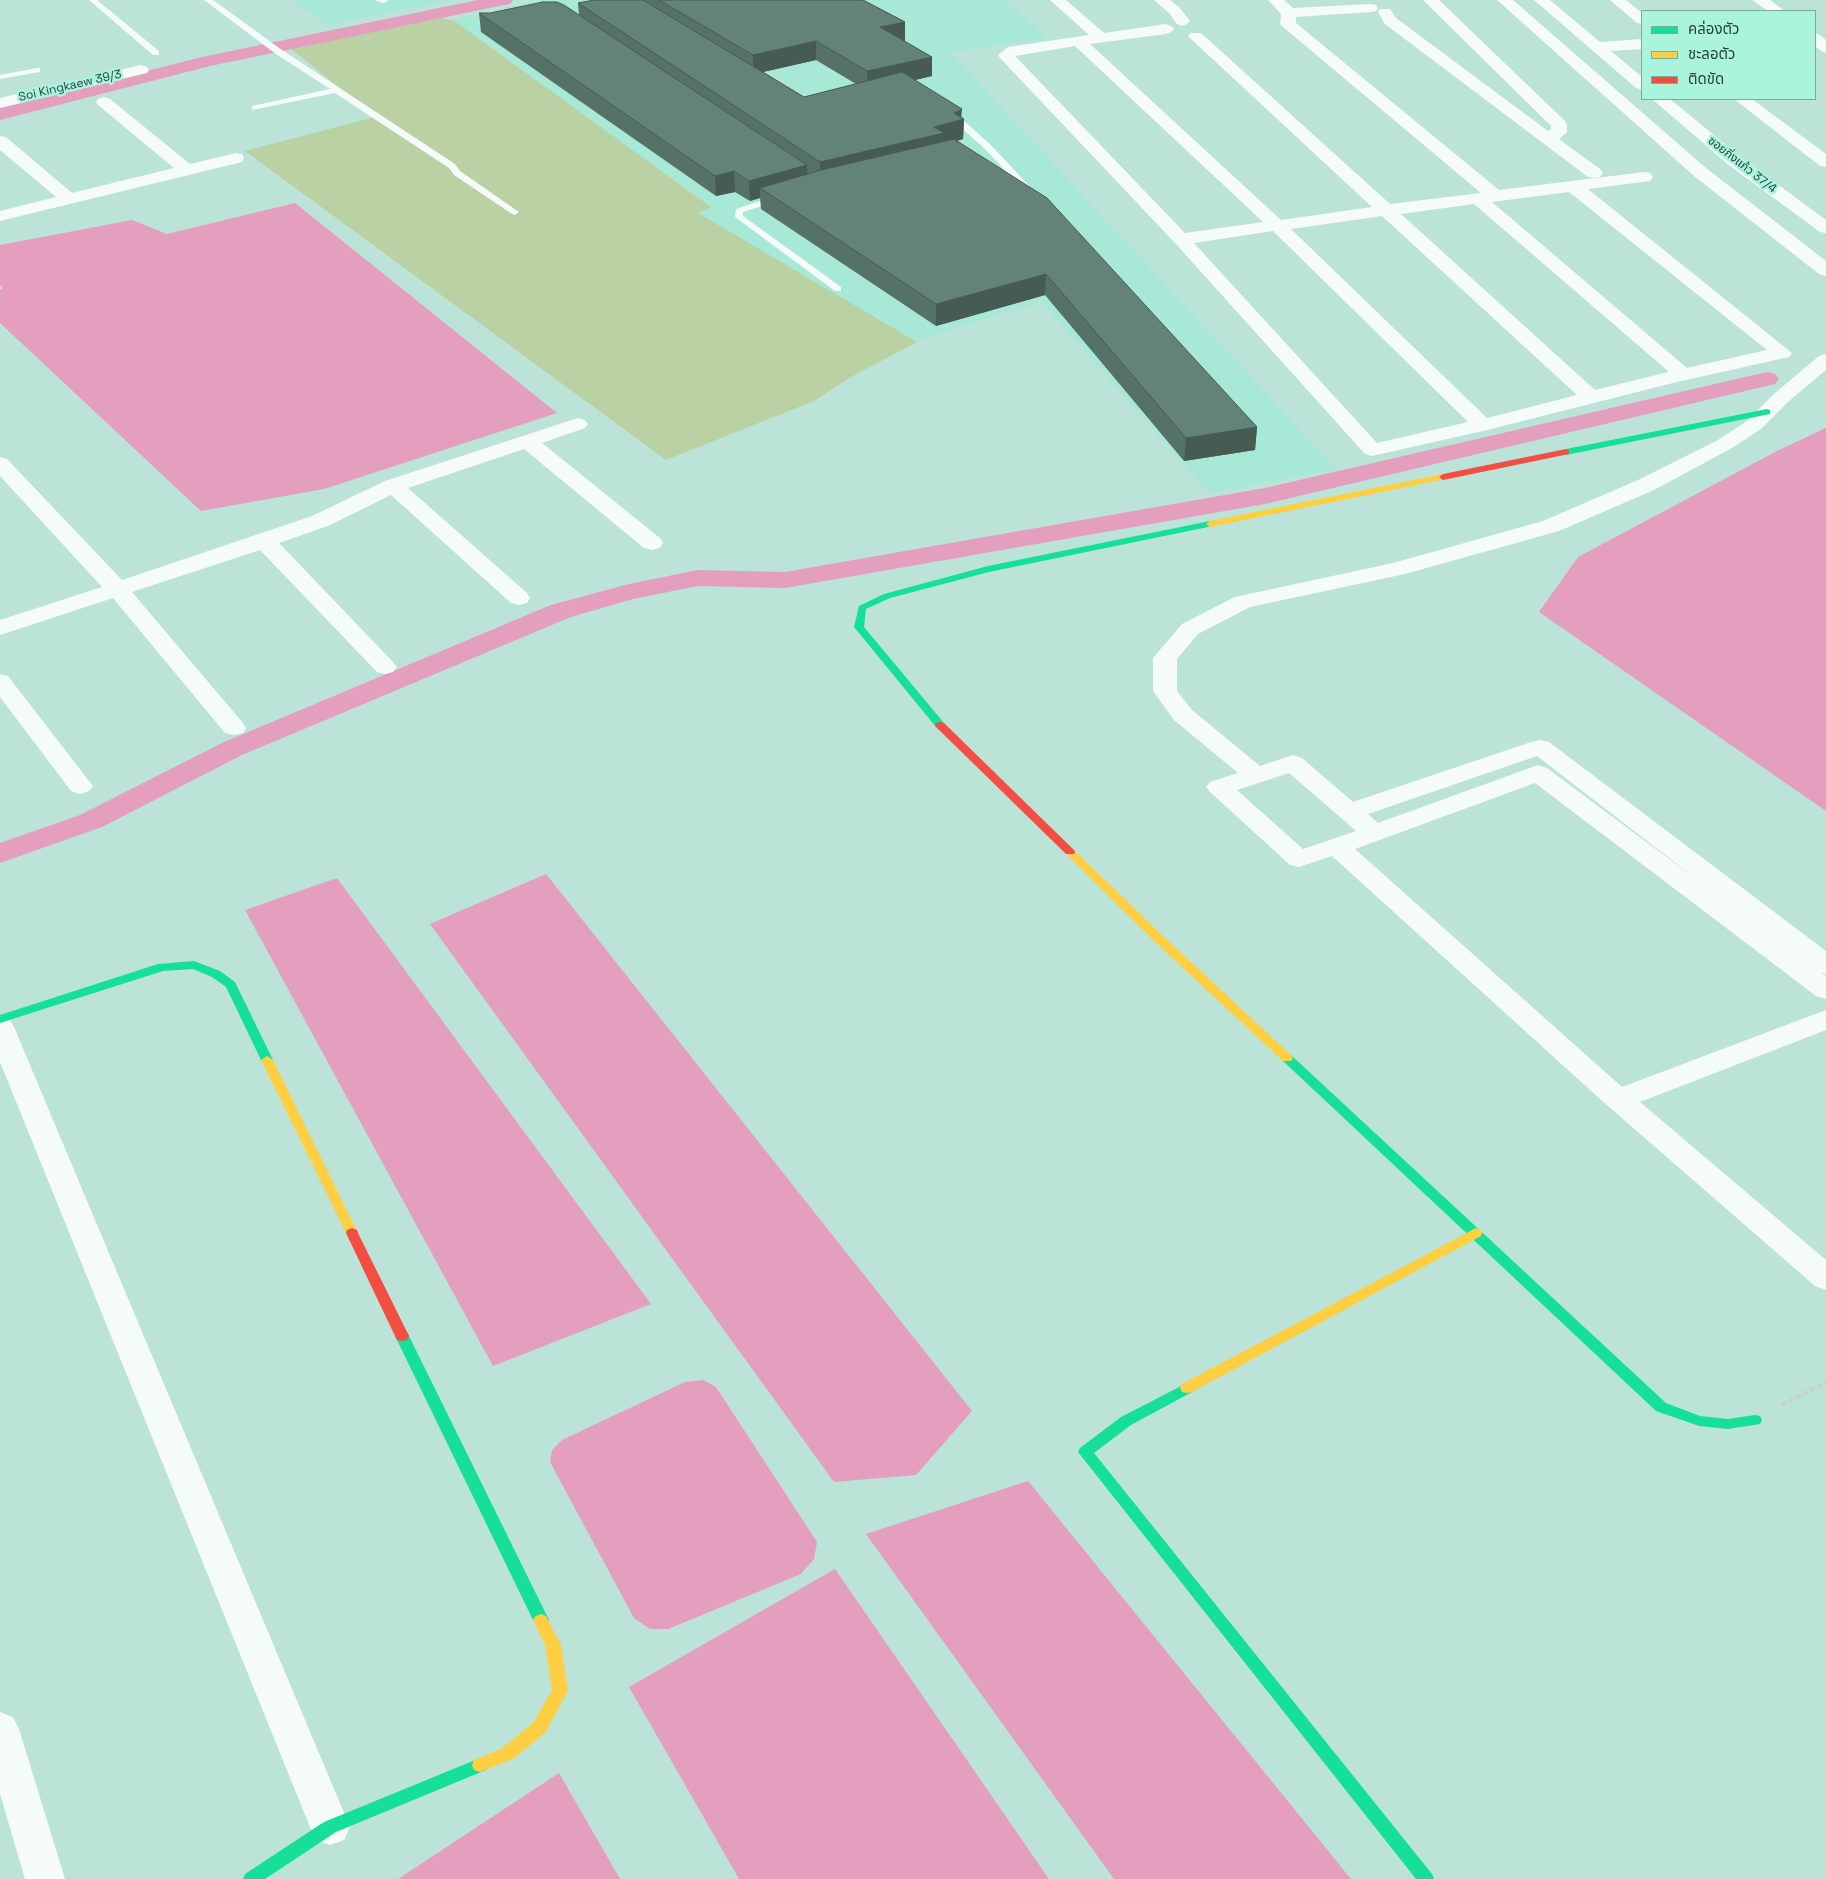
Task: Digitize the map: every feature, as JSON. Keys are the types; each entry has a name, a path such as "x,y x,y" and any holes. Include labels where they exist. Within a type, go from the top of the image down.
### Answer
{"street":[{"path":"1057,0 1100,37"},
{"path":"1161,0 1174,10 1182,21 1203,29 1387,210 1592,398"},
{"path":"1275,0 1289,13 1378,5 1390,21 1594,173"},
{"path":"1430,0 1559,125 1559,132 1547,138"},
{"path":"1504,0 1700,172 1826,270"},
{"path":"1541,0 1641,83"},
{"path":"1617,0 1641,19"},
{"path":"1758,0 1776,10"},
{"path":"1289,13 1288,24 1486,197 1679,370 1676,376"},
{"path":"1166,29 1170,24 1182,21"},
{"path":"1203,29 1173,34 1166,29 1077,40 1013,50 1006,55 1181,239 1372,450 1483,425 1676,376 1782,353 1574,186"},
{"path":"1816,39 1826,48"},
{"path":"1077,40 1278,226 1483,425"},
{"path":"1597,47 1641,44"},
{"name":"Soi Kingkaew 39/3","path":"0,103 141,70"},
{"name":"ซอยกิ่งแก้ว 37/4","path":"1661,100 1736,162 1826,228"},
{"path":"1743,100 1826,162"},
{"path":"104,102 187,170"},
{"path":"0,141 69,198"},
{"path":"0,216 236,158"},
{"path":"1181,239 1644,177"},
{"path":"1256,775 1183,716 1165,691 1165,658 1190,629 1243,602 1398,569 1551,526 1646,485 1725,444 1754,425 1826,360"},
{"path":"1754,1420 1728,1424 1700,1421 1661,1407 1159,939 944,730 859,627 862,608 887,596 988,569 1767,412"},
{"path":"0,628 264,541 320,521 393,486 578,424"},
{"path":"527,441 652,543"},
{"path":"0,463 117,589 234,728"},
{"path":"393,486 519,598"},
{"path":"264,541 384,667"},
{"path":"0,682 80,786"},
{"path":"1349,812 1540,747 1826,965"},
{"path":"1375,833 1293,763 1219,787 1299,859 1375,833 1538,773 1826,990"},
{"path":"1550,782 1577,776"},
{"path":"1336,846 1619,1099 1826,1278"},
{"path":"0,1019 162,966 194,965 216,974 231,985 553,1645 560,1691 539,1728 507,1754 330,1827 251,1879"},
{"path":"1619,1099 1826,1019"},
{"path":"0,1027 330,1827"},
{"path":"1426,1879 1085,1452 1126,1421 1476,1233"},
{"path":"0,1729 45,1879"}],"lane":[{"path":"92,0 156,52"},
{"path":"208,0 279,52 452,166 457,173 515,212"},
{"path":"0,77 37,70"},
{"path":"255,108 336,90"},
{"path":"946,109 983,148 1035,197"},
{"path":"785,197 750,206 739,211 739,217 838,289"}],"path":[{"path":"1754,1420 1826,1382"}],"shaded area":[{"path":"292,0 449,0 329,25"},
{"path":"540,0 1005,0 1048,38 950,52 1336,469 1209,493 1041,302 914,341 698,213 710,208 453,20"},
{"path":"441,18 453,20 711,207 698,213 917,342 851,377 814,401 666,460 245,151 375,117 290,48"},
{"path":"295,203 557,413 324,489 201,511 0,323 0,290 3,288 0,285 0,245 132,220 167,234"},
{"path":"1826,428 1826,811 1539,612 1578,557 1779,450"},
{"path":"546,874 972,1411 916,1475 834,1482 430,924"},
{"path":"337,878 651,1304 493,1366 245,910"},
{"path":"703,1380 716,1387 817,1542 814,1559 801,1574 668,1629 650,1629 634,1618 550,1462 552,1450 562,1440 685,1382"},
{"path":"1028,1481 1351,1879 1114,1879 866,1534"},
{"path":"835,1569 1049,1879 739,1879 629,1687"},
{"path":"559,1773 620,1879 398,1879"}],"building":[{"path":"594,0 643,0 804,97 902,72 962,109 954,113 964,119 934,127 944,133 820,162 578,3"},
{"path":"659,0 863,0 905,22 880,27 932,57 867,71 816,41 753,55"},
{"path":"543,2 557,2 564,5 807,165 749,181 734,171 715,176 479,13 490,13"},
{"path":"954,139 1047,198 1257,427 1186,438 1046,274 936,304 760,188 821,170"}],"waterway":[{"path":"0,114 209,61 504,0"},
{"path":"0,854 91,821 232,749 561,611 629,592 698,578 785,580 1265,496 1767,379"}],"traffic: fast":[{"path":"1566,452 1767,412"},
{"path":"940,725 859,627 862,608 887,596 988,569 1210,524"},
{"path":"0,1019 162,967 194,965 216,974 231,985 267,1060"},
{"path":"1287,1058 1661,1407 1699,1421 1728,1424 1755,1420"},
{"path":"402,1336 541,1620"},
{"path":"1187,1388 1126,1421 1085,1452 1426,1879"},
{"path":"251,1879 330,1827 480,1765"}],"traffic: slow":[{"path":"1210,524 1443,477"},
{"path":"1070,852 1159,939 1287,1058"},
{"path":"267,1060 352,1233"},
{"path":"1187,1388 1476,1233"},
{"path":"480,1765 507,1754 539,1728 560,1691 553,1645 541,1620"}],"traffic: jam":[{"path":"1443,477 1566,452"},
{"path":"940,725 1070,852"},
{"path":"352,1233 402,1336"}]}
